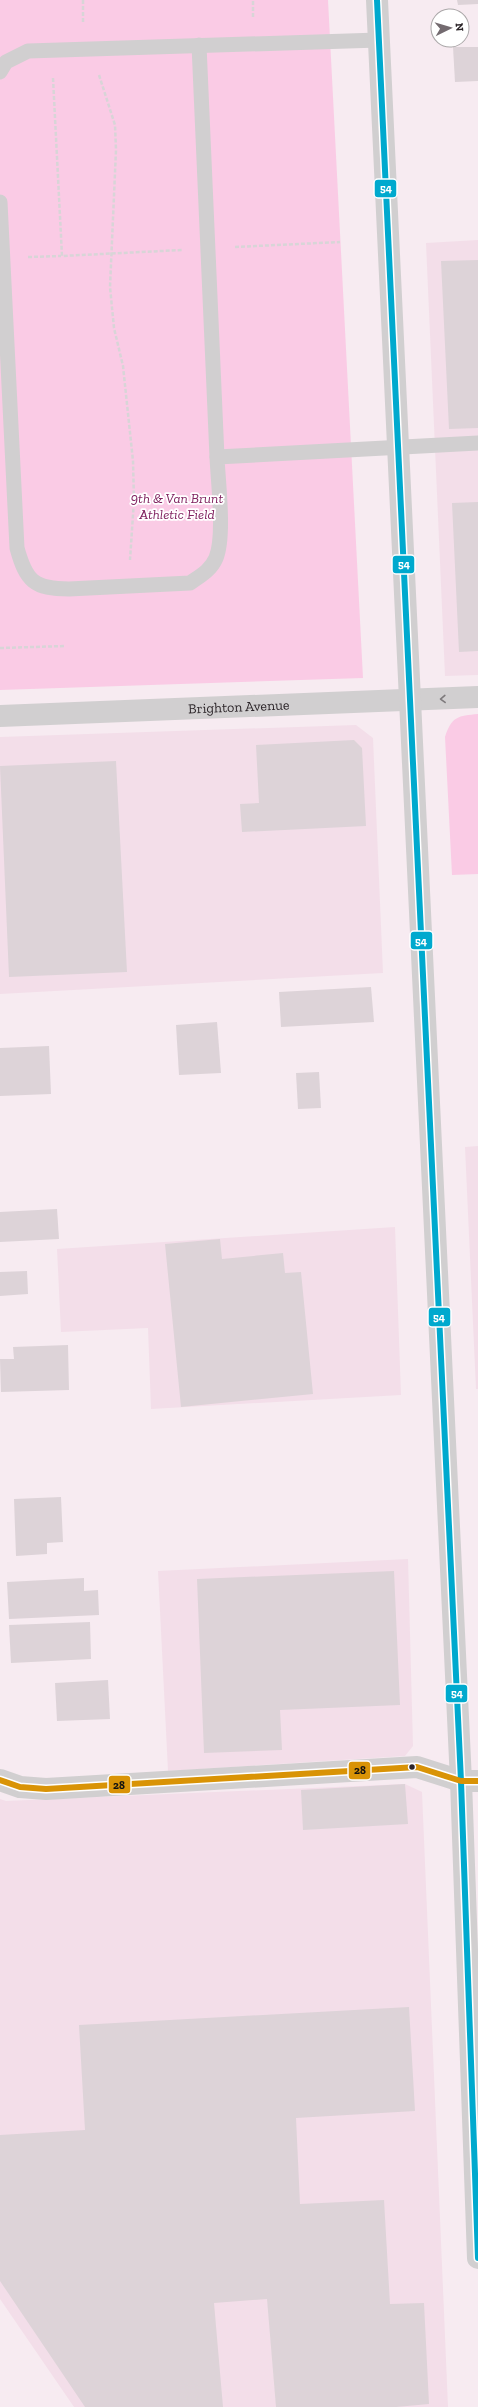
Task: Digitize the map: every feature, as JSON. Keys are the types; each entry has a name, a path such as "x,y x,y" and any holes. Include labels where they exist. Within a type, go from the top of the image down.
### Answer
{"main road":[{"path":"377,0 409,700 470,1781 478,2258"},
{"name":"Brighton Avenue","path":"0,716 478,697"},
{"path":"0,1780 20,1787 46,1789 417,1767 470,1781"}],"lane":[{"path":"0,72 6,62 28,51 379,40"},
{"path":"0,202 17,548 23,570 35,584 50,589 190,583 206,572 215,558 220,543 200,45"},
{"path":"217,457 478,443"}],"path":[{"path":"85,49 98,72 115,125 116,150 110,287 114,328 123,366 133,461 129,586"},
{"path":"51,51 62,256 340,242"},
{"path":"0,648 64,646"}],"shaded area":[{"path":"478,240 478,675 445,676 426,243"},
{"path":"356,725 373,738 383,973 0,994 0,737"},
{"path":"478,1146 478,1389 476,1389 465,1147"},
{"path":"395,1227 401,1395 151,1409 148,1328 61,1332 57,1249"},
{"path":"408,1559 413,1746 405,1756 168,1771 158,1571"},
{"path":"405,1784 422,1792 448,2407 74,2407 0,2299 0,1799 6,1801"}],"green space":[{"name":"9th & Van Brunt Athletic Field","path":"0,0 328,0 363,678 0,690"},
{"path":"478,714 478,874 452,875 445,737 450,725 457,718 465,715"}],"building":[{"path":"457,0 478,0 478,4 458,5"},
{"path":"478,47 478,81 455,82 453,48"},
{"path":"478,260 478,428 449,429 441,261"},
{"path":"478,502 478,651 459,652 452,503"},
{"path":"354,740 362,748 366,826 242,832 240,804 259,803 256,745"},
{"path":"116,761 127,972 9,977 0,766"},
{"path":"371,987 374,1022 281,1027 279,992"},
{"path":"217,1022 221,1073 179,1075 176,1025"},
{"path":"49,1046 51,1094 0,1096 0,1048"},
{"path":"319,1072 321,1108 298,1109 296,1073"},
{"path":"57,1209 59,1239 0,1242 0,1212"},
{"path":"220,1239 222,1259 283,1253 285,1273 301,1272 313,1394 181,1407 165,1244"},
{"path":"27,1271 28,1294 0,1296 0,1272"},
{"path":"68,1345 69,1390 1,1392 0,1359 14,1359 13,1347"},
{"path":"61,1497 63,1542 47,1543 47,1554 16,1556 14,1499"},
{"path":"394,1571 400,1705 280,1710 282,1750 204,1753 197,1579"},
{"path":"84,1578 84,1591 98,1590 99,1615 9,1619 7,1582"},
{"path":"90,1622 91,1659 11,1663 9,1625"},
{"path":"108,1680 110,1719 57,1721 55,1683"},
{"path":"405,1784 408,1824 303,1830 301,1790"},
{"path":"409,2007 415,2111 296,2118 300,2204 384,2200 390,2304 424,2303 429,2404 396,2407 276,2407 267,2299 214,2303 223,2407 85,2407 0,2281 0,2135 85,2130 79,2025"}],"transit line":[{"name":"54","path":"377,0 461,1781 478,2258"},
{"name":"28","path":"0,1780 20,1787 46,1789 417,1767 461,1781 478,1781"}]}
